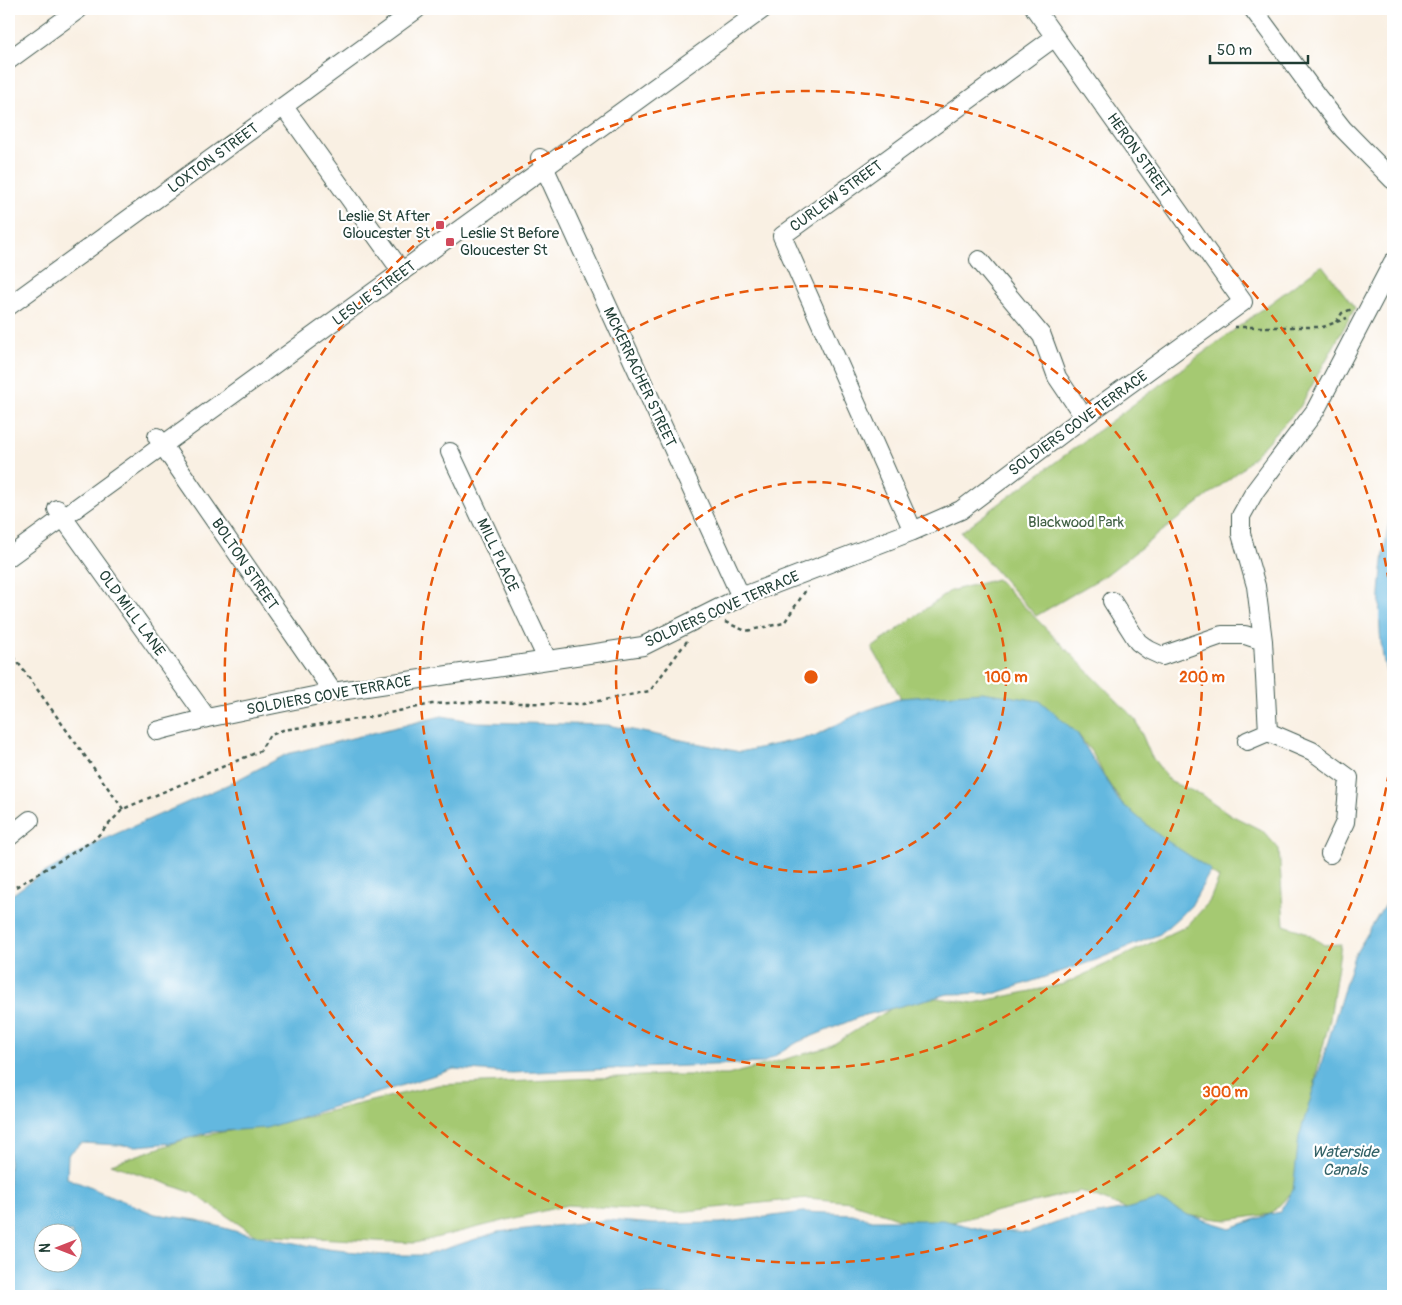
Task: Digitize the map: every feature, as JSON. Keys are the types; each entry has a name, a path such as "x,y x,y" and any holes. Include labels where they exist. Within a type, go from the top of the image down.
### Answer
{"street":[{"path":"9,60 80,9"},
{"name":"LOXTON STREET","path":"9,306 417,9"},
{"name":"LESLIE STREET","path":"9,557 60,514 543,162 745,9"},
{"name":"LESLIE STREET","path":"543,162 763,9"},
{"name":"HERON STREET","path":"1035,9 1243,302"},
{"path":"1254,9 1343,130 1393,180"},
{"name":"CURLEW STREET","path":"913,531 782,236 1055,37"},
{"path":"284,107 399,267"},
{"name":"MCKERRACHER STREET","path":"543,162 553,190 741,597"},
{"path":"979,260 1042,336 1057,377 1084,417"},
{"path":"1268,732 1263,641 1256,586 1241,534 1242,516 1255,491 1315,410 1370,310 1393,262"},
{"name":"SOLDIERS COVE TERRACE","path":"157,730 333,692 644,646 741,597 913,531 961,510 1084,417 1243,302"},
{"name":"BOLTON STREET","path":"160,441 333,692"},
{"name":"MILL PLACE","path":"450,452 547,659"},
{"name":"LESLIE STREET","path":"9,544 60,514"},
{"name":"OLD MILL LANE","path":"60,514 207,718"},
{"path":"1112,601 1138,642 1162,656 1222,635 1245,634 1263,641"},
{"path":"1247,741 1268,732 1312,751 1348,778 1345,822 1330,854"},
{"path":"9,837 30,820"}],"path":[{"path":"1230,327 1322,327 1370,310"},
{"path":"9,650 123,809"}],"green space":[{"name":"Blackwood Park","path":"1322,265 1355,308 1300,407 1242,469 1106,575 1036,616 961,532"},
{"path":"997,579 1136,720 1151,756 1171,782 1202,795 1231,815 1263,831 1279,849 1284,925 1305,932 1324,945 1341,944 1330,1019 1319,1062 1294,1190 1271,1214 1227,1220 1126,1209 1080,1191 952,1222 902,1220 851,1202 808,1198 678,1212 567,1205 415,1243 255,1235 193,1193 111,1164 189,1138 292,1120 438,1085 665,1075 728,1075 829,1047 913,995 974,1003 1064,984 1187,926 1209,902 1219,878 1131,816 1107,781 1093,754 1077,733 966,694 901,698 872,648 950,591"}],"water":[{"path":"1393,499 1393,693 1381,646 1380,596 1385,547"},
{"name":"Waterside Canals","path":"982,692 1040,701 1077,733 1119,801 1161,837 1211,870 1191,906 1160,934 1096,960 997,993 948,994 862,1016 798,1042 763,1063 511,1073 454,1069 266,1128 209,1132 171,1143 137,1146 81,1143 68,1155 67,1178 155,1214 197,1220 238,1232 327,1249 384,1255 426,1255 498,1232 608,1220 654,1224 721,1223 803,1212 853,1214 872,1220 943,1220 985,1230 1029,1233 1064,1220 1126,1209 1158,1200 1188,1215 1230,1228 1280,1212 1293,1190 1299,1137 1354,956 1393,891 1393,1296 9,1296 9,897 35,878 102,840 229,784 287,754 442,716 477,722 608,725 740,752 814,736 862,712 901,698"}],"place":[{"name":"Leslie St After Gloucester St","path":"440,225"},
{"name":"Leslie St Before Gloucester St","path":"450,242"}]}
